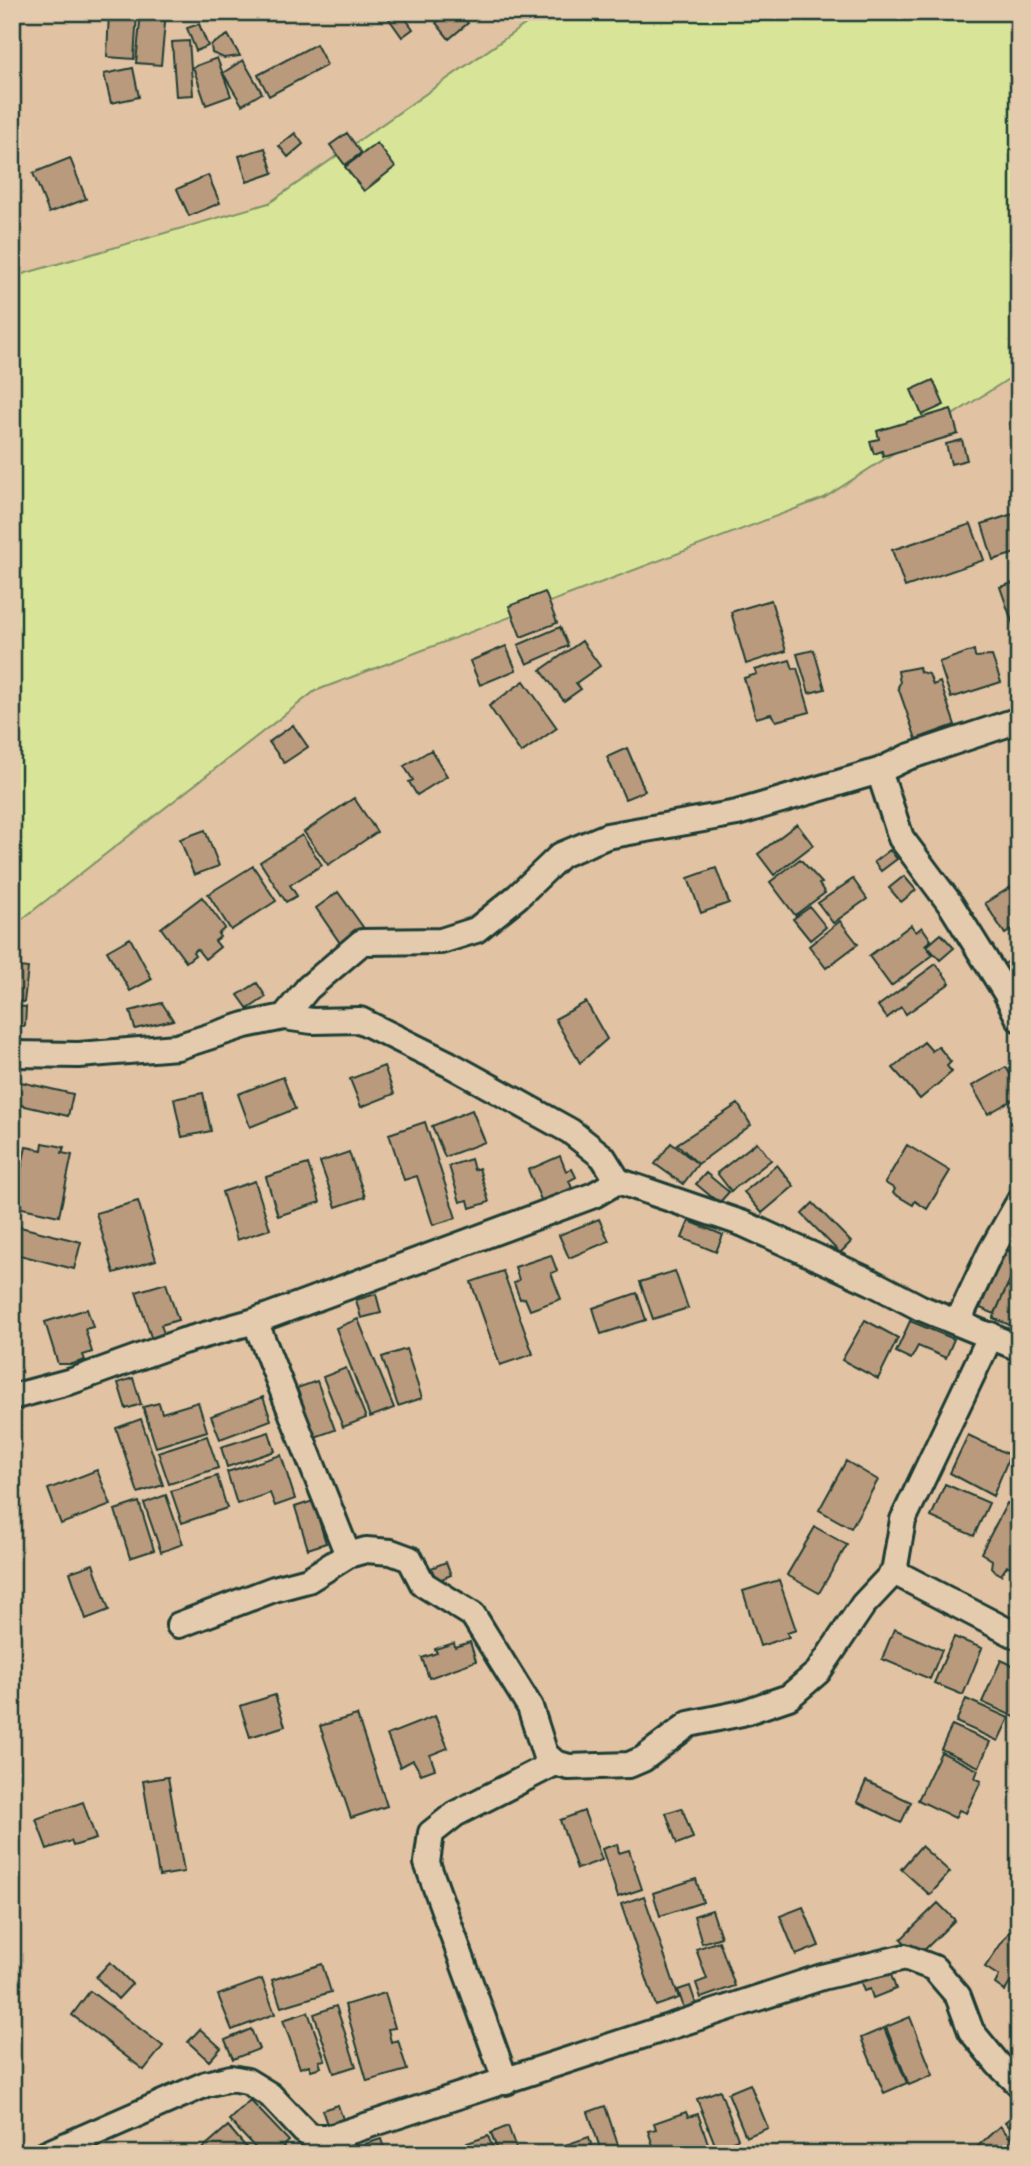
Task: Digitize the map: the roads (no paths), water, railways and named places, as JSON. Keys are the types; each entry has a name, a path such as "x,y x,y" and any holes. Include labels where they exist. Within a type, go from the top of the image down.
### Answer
{"street":[{"path":"284,1017 309,988 362,942 441,941 476,930 518,896 561,855 607,836 737,813 879,771 908,757 1019,720"},
{"path":"879,771 901,838 951,905 1006,993 1019,1019"},
{"path":"12,1054 79,1055 177,1046 245,1025 284,1017 312,1021 360,1020 460,1070 570,1131 603,1157 618,1181 744,1224 921,1308 1019,1348"},
{"path":"12,1397 72,1381 183,1341 255,1321 594,1195 618,1181"},
{"path":"958,1321 990,1253 1019,1202"},
{"path":"255,1321 348,1555"},
{"path":"179,1625 274,1589 308,1580 348,1555 366,1550 391,1552 410,1559 423,1584 473,1615 530,1707 545,1754 555,1763 569,1767 629,1765 643,1759 689,1724 741,1713 789,1697 818,1672 863,1605 894,1572 903,1520 991,1335"},
{"path":"894,1572 1019,1637"},
{"path":"506,2082 427,1863 431,1833 455,1814 555,1763"},
{"path":"46,2154 206,2084 231,2078 247,2081 270,2095 312,2137 332,2137 822,1977 905,1957 934,1968 958,1996 971,2031 998,2064 1019,2084"}]}
